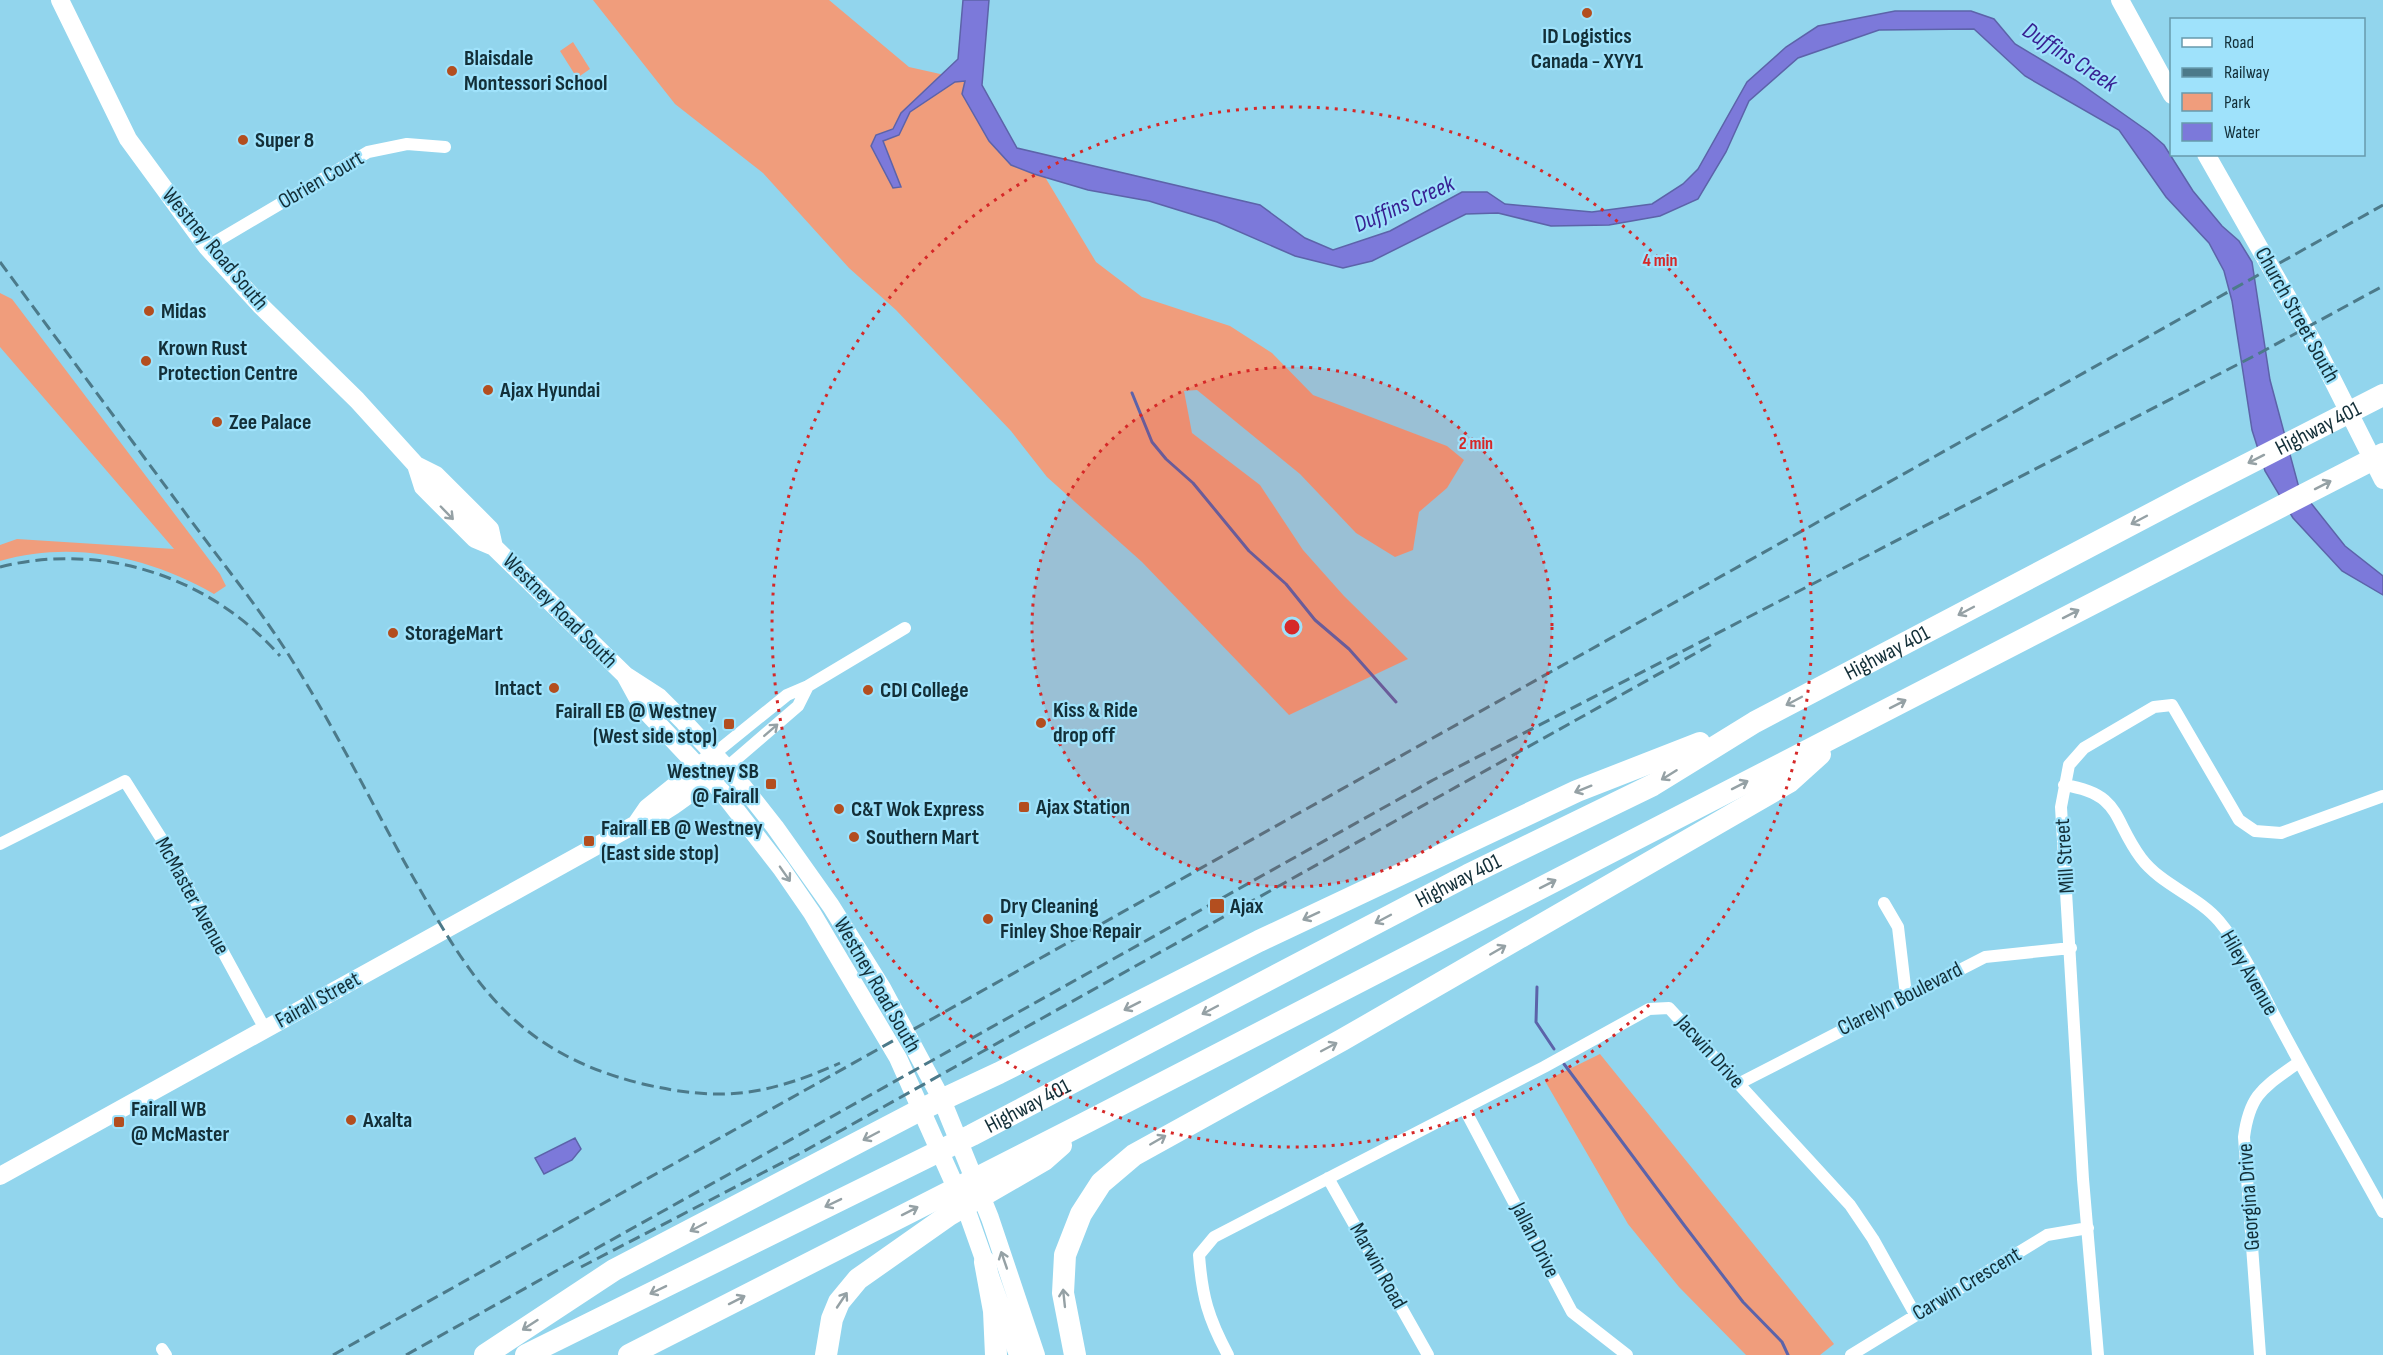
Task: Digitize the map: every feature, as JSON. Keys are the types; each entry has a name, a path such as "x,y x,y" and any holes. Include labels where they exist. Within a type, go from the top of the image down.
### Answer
{"highway":[{"name":"Highway 401","path":"526,1355 972,1135 1468,874 1653,785 1755,722 2191,492 2383,395"},
{"name":"Highway 401","path":"629,1355 946,1205 993,1180 1085,1123 2383,454"},
{"path":"484,1355 614,1270 932,1105 1259,941 1577,791 1755,722"},
{"path":"1075,1355 1062,1293 1065,1256 1081,1214 1101,1182 1134,1155 1341,1040 1789,782 1846,731"},
{"path":"826,1355 826,1339 835,1310 858,1279 946,1205"},
{"path":"985,1262 994,1311 996,1355"}],"main road":[{"name":"Westney Road South","path":"60,0 128,139 207,247 260,305 357,400 416,465 423,487 437,502 475,539 495,547 625,675 659,697 720,761 775,827 858,947 932,1105 990,1218 1036,1355"},
{"path":"2120,0 2170,91"},
{"name":"Church Street South","path":"2207,156 2292,303 2383,480"},
{"name":"Westney Road South","path":"625,675 644,708 704,772 781,868 812,913 898,1058 932,1105 1018,1355"},
{"name":"Fairall Street","path":"0,1176 636,824 647,808 720,761"}],"street":[{"name":"Obrien Court","path":"207,247 368,152 407,144 445,147"},
{"path":"720,761 787,695 808,686 905,628"},
{"path":"720,761 798,706 808,686"},
{"name":"Mill Street","path":"2098,1355 2061,807 2069,765 2084,748 2154,707 2172,705 2239,820 2255,831 2281,832 2383,796"},
{"name":"McMaster Avenue","path":"0,844 125,781 161,838 265,1029"},
{"name":"Hiley Avenue","path":"2064,785 2088,789 2104,799 2117,814 2142,859 2203,906 2219,922 2251,973 2383,1212"},
{"path":"1884,903 1898,927 1906,995"},
{"name":"Clarelyn Boulevard","path":"1738,1084 1906,995 1984,957 2072,948"},
{"name":"Jacwin Drive","path":"1228,1355 1202,1296 1199,1255 1214,1237 1464,1108 1649,1009 1669,1008 1850,1205 1873,1239 1915,1314"},
{"name":"Georgina Drive","path":"2260,1355 2245,1129 2247,1112 2265,1086 2299,1062"},
{"name":"Jallan Drive","path":"1464,1108 1572,1312 1627,1355"},
{"name":"Marwin Road","path":"1328,1178 1428,1355"},
{"name":"Carwin Crescent","path":"1851,1355 2047,1235 2088,1228"}],"green space":[{"path":"593,0 829,0 909,67 967,80 1011,164 1045,177 1096,262 1142,297 1230,326 1272,353 1313,395 1447,446 1464,460 1447,488 1419,512 1413,550 1395,557 1356,533 1300,474 1197,390 1184,391 1192,433 1260,485 1303,550 1344,596 1408,659 1289,715 1142,562 1047,477 1011,431 896,310 849,268 763,173 675,104"},
{"path":"573,42 590,69 577,78 560,51"},
{"path":"0,293 12,299 220,574 226,586 214,594 163,570 137,562 83,552 28,555 0,561 0,545 17,539 174,549 0,347"},
{"path":"1600,1054 1834,1344 1820,1355 1746,1355 1679,1287 1628,1224 1545,1081"}],"water":[{"name":"Duffins Creek","path":"963,0 989,0 982,85 1017,148 1260,205 1305,238 1333,250 1390,231 1462,192 1487,192 1505,204 1592,212 1652,204 1683,184 1698,169 1747,82 1786,47 1818,26 1895,11 1971,11 1994,19 2015,44 2075,80 2164,145 2193,191 2222,226 2239,241 2252,262 2270,380 2299,488 2345,546 2383,576 2383,595 2342,571 2293,518 2265,471 2252,430 2232,301 2224,271 2209,243 2166,197 2119,130 2025,76 1974,29 1879,30 1798,58 1749,101 1726,152 1698,199 1660,216 1609,225 1551,226 1498,213 1466,214 1372,261 1343,268 1295,256 1217,222 1149,201 1088,190 1011,165 989,141 962,94 965,81 955,82 910,112 899,135 883,141 901,187 893,188 871,146 876,135 893,129 901,113 958,59"},
{"path":"575,1138 581,1149 572,1160 544,1174 535,1158"}],"waterway":[{"path":"1132,393 1152,442 1166,459 1193,483 1249,551 1286,584 1315,620 1349,649 1396,702"},
{"path":"1537,987 1536,1022 1554,1049"},
{"path":"1564,1064 1743,1302 1782,1342 1788,1355"}],"railway":[{"path":"333,1355 2383,205"},
{"path":"0,262 278,639 320,707 450,940 472,973 497,1003 525,1029 558,1051 597,1070 671,1090 696,1093 743,1093 789,1083 840,1063"},
{"path":"406,1355 1433,780 2256,355 2383,286"},
{"path":"0,567 38,560 77,559 115,563 152,572 188,586 221,605 252,628 280,656"},
{"path":"581,1267 799,1154 1714,643"}],"place":[{"name":"ID Logistics Canada - XYY1","path":"1587,13"},
{"name":"Blaisdale Montessori School","path":"452,71"},
{"name":"Super 8","path":"243,140"},
{"name":"Midas","path":"149,311"},
{"name":"Krown Rust Protection Centre","path":"146,361"},
{"name":"Ajax Hyundai","path":"488,390"},
{"name":"Zee Palace","path":"217,422"},
{"name":"StorageMart","path":"393,633"},
{"name":"Intact","path":"554,688"},
{"name":"CDI College","path":"868,690"},
{"name":"Kiss & Ride drop off","path":"1041,723"},
{"name":"Fairall EB @ Westney (West side stop)","path":"729,724"},
{"name":"Westney SB @ Fairall","path":"771,784"},
{"name":"Ajax Station","path":"1024,807"},
{"name":"C&T Wok Express","path":"839,809"},
{"name":"Southern Mart","path":"854,837"},
{"name":"Fairall EB @ Westney (East side stop)","path":"589,841"},
{"name":"Ajax","path":"1217,906"},
{"name":"Dry Cleaning Finley Shoe Repair","path":"988,919"},
{"name":"Axalta","path":"351,1120"},
{"name":"Fairall WB @ McMaster","path":"119,1122"}]}
